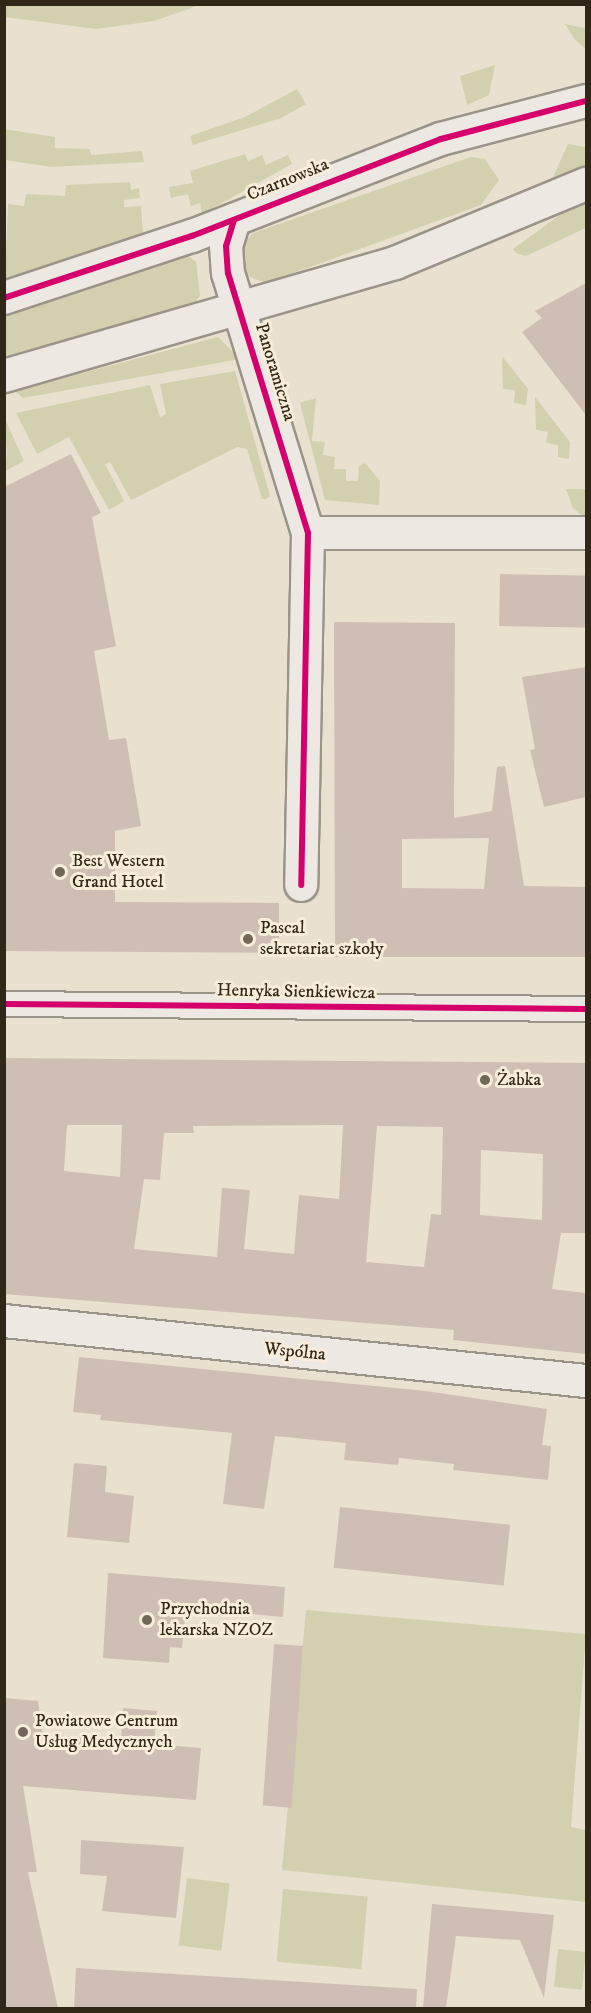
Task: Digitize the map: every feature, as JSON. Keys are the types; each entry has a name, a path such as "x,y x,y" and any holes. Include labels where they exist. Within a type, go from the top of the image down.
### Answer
{"street":[{"name":"Czarnowska","path":"4,298 234,220 267,202 441,139 586,101"},
{"path":"4,376 240,310 455,243 586,184"},
{"name":"Panoramiczna","path":"234,220 225,258 308,533 301,885"},
{"path":"308,533 586,533"},
{"name":"Henryka Sienkiewicza","path":"4,1004 586,1009"},
{"name":"Wspólna","path":"4,1321 586,1381"}],"shaded area":[{"path":"5,4 200,5 154,21 96,29 5,17"},
{"path":"565,24 586,28 586,49 575,40"},
{"path":"495,65 489,95 467,105 460,76"},
{"path":"297,89 306,104 281,118 193,145 190,136 245,117"},
{"path":"4,129 55,137 55,148 90,149 91,155 142,151 144,162 52,167 5,160"},
{"path":"568,144 586,147 586,169 549,186"},
{"path":"245,154 248,161 262,155 266,165 288,155 292,164 202,214 200,203 191,206 188,194 171,198 169,187 193,183 190,171"},
{"path":"471,157 485,159 499,180 481,205 266,283 245,275 238,251 253,233"},
{"path":"130,182 131,190 139,188 140,198 124,200 124,207 141,206 143,233 5,279 8,204 24,206 26,194 65,196 66,185"},
{"path":"586,196 586,228 526,256 516,253 513,249"},
{"path":"188,256 196,262 200,296 194,304 5,356 5,317"},
{"path":"218,337 240,359 23,398 15,391"},
{"path":"502,356 528,389 526,405 514,403 515,390 503,389"},
{"path":"235,371 270,496 266,499 262,499 247,449 237,447 131,500 110,462 105,464 124,501 109,510 69,437 37,454 16,413 150,385 160,417 166,414 160,384"},
{"path":"535,397 570,442 569,459 558,457 558,445 546,443 548,432 536,430"},
{"path":"316,398 312,441 325,442 323,455 335,457 334,469 346,469 346,481 358,481 359,466 365,463 380,481 379,505 325,500 300,403"},
{"path":"5,419 24,461 5,471 7,454"},
{"path":"566,489 586,489 586,519 573,508"},
{"path":"306,1610 586,1634 571,1827 586,1830 586,1902 282,1870"},
{"path":"187,1878 230,1883 221,1951 179,1945"},
{"path":"283,1889 368,1896 361,1969 277,1962"},
{"path":"558,1949 586,1952 582,1990 554,1987"}],"building":[{"path":"586,283 586,415 522,332 542,318 535,311"},
{"path":"71,454 101,513 92,517 116,646 94,651 109,740 126,738 141,826 115,831 115,902 279,903 279,953 4,951 4,487"},
{"path":"500,574 586,576 585,627 499,626"},
{"path":"334,622 455,623 454,818 492,811 497,767 505,766 524,886 586,887 586,957 335,957","holes":["489,838 484,889 402,888 402,839"]},
{"path":"586,667 586,797 544,807 530,750 535,749 522,677"},
{"path":"4,1058 586,1063 586,1233 561,1233 552,1289 586,1293 586,1354 453,1340 454,1330 4,1294","holes":["67,1125 122,1125 120,1177 64,1171","343,1125 339,1199 299,1195 294,1254 244,1249 250,1190 222,1188 217,1257 134,1249 144,1179 160,1180 164,1133 194,1133 193,1126","377,1126 443,1127 441,1215 431,1214 424,1267 366,1262","481,1150 543,1154 542,1220 480,1215"]},
{"path":"79,1357 426,1391 547,1409 542,1445 551,1446 548,1480 453,1470 454,1464 399,1458 398,1465 344,1460 346,1443 275,1436 264,1509 223,1504 232,1433 100,1420 101,1415 73,1412"},
{"path":"74,1463 107,1466 105,1492 134,1496 129,1543 67,1537"},
{"path":"340,1507 510,1525 504,1586 334,1568"},
{"name":"Przychodnia lekarska NZOZ","path":"108,1573 285,1587 283,1617 186,1608 182,1648 170,1647 169,1663 103,1658"},
{"path":"274,1644 303,1646 292,1808 263,1806"},
{"name":"Powiatowe Centrum Usług Medycznych","path":"4,1698 38,1701 43,1734 121,1741 123,1708 157,1711 154,1744 201,1748 196,1800 23,1786 37,1872 28,1872 58,2008 4,2008"},
{"path":"81,1840 184,1847 176,1918 102,1911 107,1876 80,1874"},
{"path":"432,1904 554,1915 544,1998 520,1940 456,1936 446,2008 423,2008"},
{"path":"76,1968 417,1989 416,2008 74,2008"}],"cycle path":[{"path":"4,298 192,236 441,139 586,101"},
{"path":"234,220 226,246 228,273 308,533 301,885"},
{"path":"4,1004 586,1009"}],"place":[{"name":"Best Western Grand Hotel","path":"60,872"},
{"name":"Pascal sekretariat szkoły","path":"248,939"},
{"name":"Żabka","path":"485,1080"},
{"name":"Przychodnia lekarska NZOZ","path":"147,1620"},
{"name":"Powiatowe Centrum Usług Medycznych","path":"23,1732"}]}
